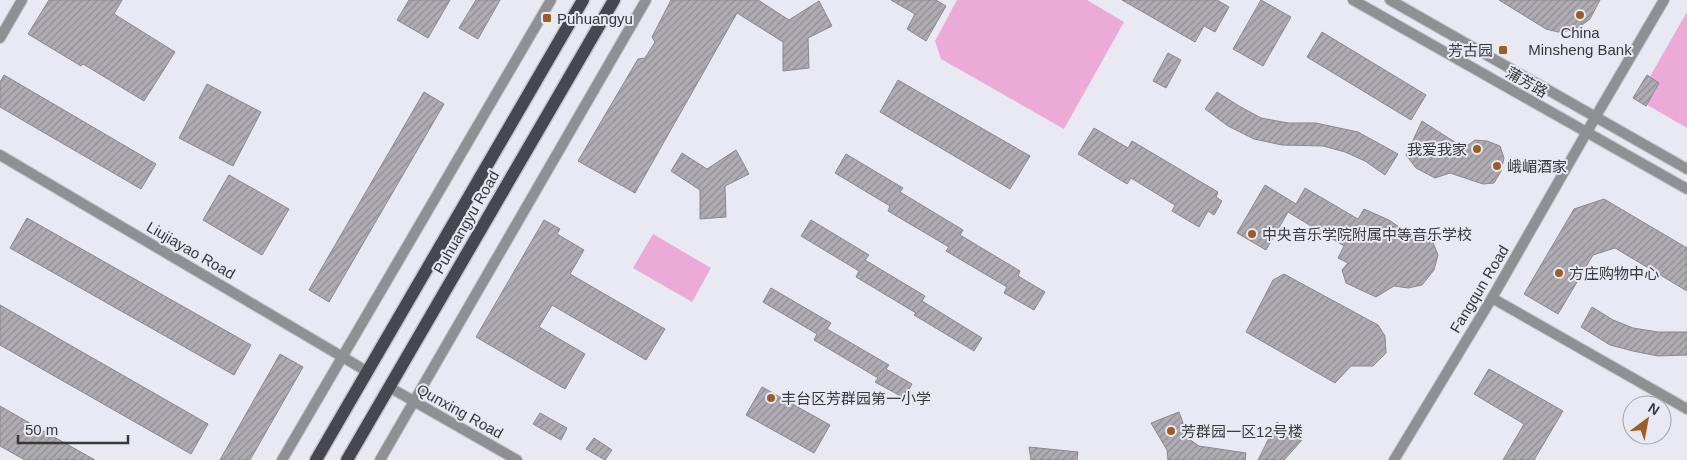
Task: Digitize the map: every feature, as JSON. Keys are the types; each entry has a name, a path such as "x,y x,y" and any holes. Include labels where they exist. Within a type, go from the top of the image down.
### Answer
{"main road":[{"name":"Puhuangyu Road","path":"316,460 584,0"},
{"name":"Puhuangyu Road","path":"347,460 614,0"}],"street":[{"path":"0,38 22,0"},
{"path":"282,460 551,0"},
{"path":"380,460 646,0"},
{"name":"蒲芳路","path":"1353,0 1687,189"},
{"name":"蒲芳路","path":"1390,0 1687,169"},
{"path":"1596,116 1664,0"},
{"name":"Fangqun Road","path":"1394,460 1492,298 1596,116"},
{"name":"Liujiayao Road","path":"0,155 368,372"},
{"path":"1492,298 1687,408"},
{"name":"Qunxing Road","path":"389,388 517,460"}],"shaded area":[{"path":"957,0 1087,0 1124,22 1064,129 941,59 935,41"},
{"path":"1687,12 1687,128 1637,99"},
{"path":"653,234 711,268 692,302 633,268"}],"building":[{"path":"49,0 122,0 114,14 175,52 144,101 83,64 81,66 28,34"},
{"path":"409,0 450,0 428,38 397,20"},
{"path":"476,0 500,0 478,39 459,28"},
{"path":"671,0 758,0 789,20 819,1 832,26 808,38 809,68 783,71 783,42 737,13 635,193 578,161 638,59 645,58 655,42 652,37"},
{"path":"891,0 936,0 946,6 926,41 907,29 915,14"},
{"path":"1122,0 1217,0 1229,7 1215,32 1204,26 1195,42"},
{"path":"1261,0 1291,17 1263,66 1233,49"},
{"path":"1499,0 1600,0 1590,19 1570,31 1558,32 1546,29"},
{"path":"1322,32 1426,95 1411,120 1307,57"},
{"path":"1168,53 1181,60 1166,88 1153,81"},
{"path":"4,75 156,164 141,189 0,107 0,82"},
{"path":"1647,75 1659,83 1646,106 1633,98"},
{"path":"898,80 1030,156 1010,189 880,112"},
{"path":"207,84 261,112 233,166 179,138"},
{"path":"424,92 444,104 329,302 309,290"},
{"path":"1217,92 1261,118 1288,123 1316,123 1358,132 1398,154 1385,175 1365,161 1345,152 1323,146 1282,145 1254,139 1228,126 1205,109"},
{"path":"1422,121 1464,148 1475,140 1487,141 1500,146 1504,158 1501,171 1494,183 1483,184 1450,173 1435,178 1416,168 1406,155"},
{"path":"1094,128 1128,148 1132,141 1218,192 1216,197 1222,201 1214,215 1208,211 1199,227 1172,211 1175,205 1131,178 1127,184 1078,154"},
{"path":"736,150 749,174 725,186 726,217 700,219 700,190 671,171 682,153 707,169"},
{"path":"846,154 903,188 900,192 963,230 960,235 1020,271 1018,276 1045,292 1034,310 1004,293 1007,287 946,251 949,247 888,211 890,206 835,173"},
{"path":"229,175 289,209 262,255 203,220"},
{"path":"1265,185 1296,204 1305,188 1358,219 1364,209 1389,220 1402,229 1422,233 1432,240 1438,255 1434,270 1422,285 1408,288 1394,286 1376,297 1346,283 1342,270 1348,263 1338,258 1344,246 1288,212 1266,250 1237,233"},
{"name":"方庄购物中心","path":"1604,199 1687,248 1687,291 1615,248 1593,255 1558,314 1524,294 1574,209"},
{"path":"27,218 251,345 234,375 10,248"},
{"path":"544,220 560,229 557,234 584,250 570,274 665,329 646,360 552,305 539,327 585,354 565,389 476,337"},
{"path":"811,220 869,255 865,260 925,296 922,301 982,338 974,351 856,277 859,271 801,236"},
{"path":"1284,274 1378,325 1385,336 1386,353 1373,366 1351,366 1335,383 1246,332 1273,280"},
{"path":"771,288 831,323 827,329 889,365 886,369 912,384 904,398 875,382 878,378 814,340 817,334 763,302"},
{"path":"0,305 208,424 191,454 0,345"},
{"path":"1592,307 1613,320 1633,328 1658,332 1687,332 1687,355 1658,356 1610,345 1581,327"},
{"path":"280,354 303,367 250,460 220,460"},
{"path":"1489,369 1563,411 1534,460 1503,460 1524,424 1474,394"},
{"path":"762,387 830,425 814,453 746,415"},
{"path":"0,406 95,460 25,460 0,446"},
{"name":"芳群园一区12号楼","path":"1179,412 1189,439 1199,446 1246,453 1245,460 1168,460 1167,450 1151,423"},
{"path":"540,413 567,428 561,440 533,424"},
{"path":"1277,422 1302,440 1284,460 1258,460"},
{"path":"594,438 612,450 605,460 586,449"},
{"path":"1029,447 1078,452 1077,460 1031,460"}],"place":[{"name":"China Minsheng Bank","path":"1580,15"},
{"name":"Puhuangyu","path":"547,18"},
{"name":"芳古园","path":"1503,50"},
{"name":"我爱我家","path":"1477,149"},
{"name":"峨嵋酒家","path":"1497,166"},
{"name":"中央音乐学院附属中等音乐学校","path":"1252,234"},
{"name":"方庄购物中心","path":"1559,273"},
{"name":"丰台区芳群园第一小学","path":"771,398"},
{"name":"芳群园一区12号楼","path":"1171,431"}]}
